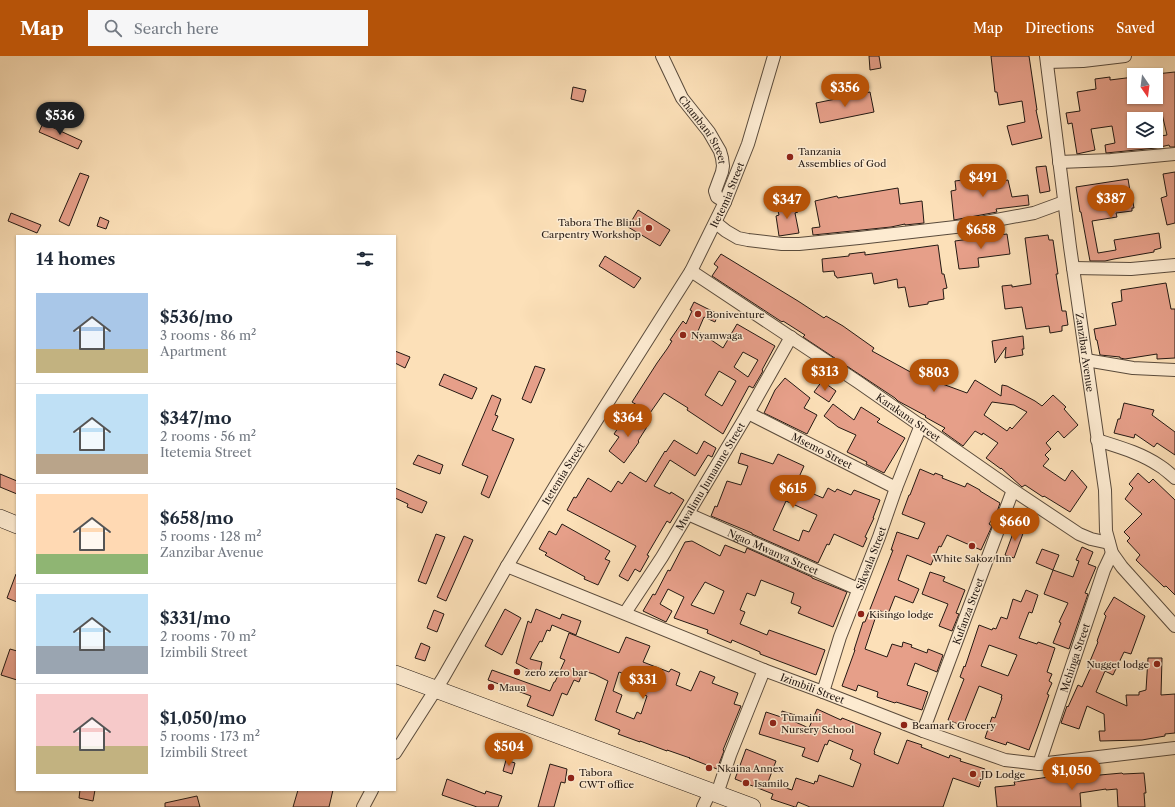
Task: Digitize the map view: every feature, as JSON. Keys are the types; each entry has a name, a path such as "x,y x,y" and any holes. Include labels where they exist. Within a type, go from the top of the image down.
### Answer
{"main road":[{"path":"0,518 16,525"},
{"path":"396,674 752,807"}],"street":[{"name":"Chambani Street","path":"662,56 682,98 709,132 720,151 723,166 715,191 717,197 726,202"},
{"name":"Itetemia Street","path":"396,751 443,678 507,566 563,473 691,271 726,202 748,144 774,56"},
{"path":"1047,59 1083,61 1125,56"},
{"name":"Zanzibar Avenue","path":"1047,59 1064,202 1105,490 1106,531 1110,548 1122,567 1175,626"},
{"path":"1059,162 1111,160 1175,154"},
{"path":"716,223 738,238 782,244 799,244 964,226 1034,213 1064,202"},
{"path":"1073,268 1131,269 1175,265"},
{"name":"Karakana Street","path":"691,271 792,337 1013,490 1080,534 1110,548"},
{"name":"Mwalimu Jumamne Street","path":"625,613 662,557 792,337"},
{"path":"1086,360 1133,368 1175,370"},
{"name":"Msemo Street","path":"748,413 896,488"},
{"name":"Sikwala Street","path":"823,692 840,637 920,425"},
{"path":"1097,440 1146,458 1160,466 1175,478"},
{"name":"Kufanza Street","path":"923,731 1013,490"},
{"name":"Ngao Mwanya Street","path":"688,514 858,589"},
{"name":"Mchinga Street","path":"1039,764 1110,548"},
{"name":"Izimbili Street","path":"507,566 764,670 923,731 1005,760 1039,764 1175,748"},
{"path":"702,807 714,793 764,670"},
{"path":"363,807 371,791"}],"building":[{"path":"869,56 879,56 881,68 870,70"},
{"path":"991,56 1029,56 1036,110 1042,138 1012,145 1007,126 1025,122 1022,101 999,105 997,92 995,92"},
{"path":"1175,72 1175,147 1170,147 1169,145 1163,146 1163,136 1167,135 1163,112 1127,112 1127,148 1156,148 1106,153 1105,145 1115,143 1112,126 1091,129 1095,150 1077,154 1072,123 1068,124 1066,113 1080,111 1077,92 1096,89 1095,79 1110,77 1110,80 1127,78 1127,104 1163,104 1163,73"},
{"path":"573,87 586,90 583,102 571,99"},
{"path":"870,92 874,112 820,123 816,103"},
{"path":"43,123 82,141 78,149 39,132"},
{"path":"1046,166 1050,191 1040,193 1036,167"},
{"path":"1175,172 1175,223 1167,225 1161,198 1167,196 1163,174"},
{"path":"80,173 89,176 69,226 59,221"},
{"path":"992,176 993,183 1008,180 1012,197 1028,195 1029,205 996,209 997,212 954,220 951,191 956,190 955,181"},
{"path":"1128,179 1134,208 1132,208 1132,211 1116,213 1117,217 1092,221 1098,253 1116,250 1114,240 1159,233 1161,248 1154,250 1154,252 1105,261 1090,261 1076,187"},
{"path":"898,188 900,204 922,201 924,223 813,235 812,228 820,227 815,201 837,196 838,198"},
{"path":"796,203 798,212 795,213 799,233 779,236 776,216 779,215 777,207"},
{"name":"Tabora The Blind Carpentry Workshop","path":"638,210 670,230 660,246 628,227"},
{"path":"11,213 41,225 37,233 8,221"},
{"path":"100,217 109,221 106,229 97,226"},
{"path":"1007,234 1010,254 978,258 979,267 959,269 955,241"},
{"path":"1048,235 1049,240 1053,240 1058,274 1056,274 1062,311 1066,311 1068,325 1062,326 1062,331 1050,333 1049,326 1026,329 1022,307 1005,309 1002,286 1012,285 1012,287 1031,284 1025,238"},
{"path":"938,245 942,274 944,274 947,288 943,289 944,299 928,302 928,304 909,307 905,287 898,288 897,279 874,284 872,273 837,278 834,271 823,272 822,259 849,256 849,254 865,252 865,255"},
{"path":"721,254 824,318 826,316 843,326 874,348 872,351 916,375 918,371 938,381 937,382 967,393 975,380 1001,396 1002,385 1007,386 1042,406 1053,395 1066,407 1064,409 1078,425 1064,438 1058,431 1046,443 1051,449 1045,455 1049,459 1043,466 1065,481 1072,470 1087,487 1070,512 1025,485 1022,487 1001,468 986,458 998,443 983,433 982,435 975,431 963,446 942,431 945,428 898,401 803,337 805,335 783,321 782,322 712,276 718,267 714,264","holes":["992,402 1014,405 1027,412 1012,429 1010,427 1007,431 984,415"]},
{"path":"605,256 641,278 634,288 599,266"},
{"path":"1166,283 1171,309 1175,309 1175,358 1157,359 1157,354 1125,359 1100,355 1094,329 1116,325 1112,303 1122,301 1121,290"},
{"path":"694,302 718,314 715,322 704,317 698,331 723,348 737,324 775,346 753,388 749,386 723,434 687,410 688,408 664,393 650,413 632,402 667,349 672,341 670,340 683,321 686,324 692,311 690,310","holes":["743,352 758,360 748,377 734,367","719,371 736,381 722,406 705,395"]},
{"path":"1023,336 1023,355 1005,358 1006,347 995,363 992,341"},
{"path":"396,351 410,357 405,368 396,364"},
{"path":"535,366 545,369 531,403 522,399"},
{"path":"444,374 477,388 472,399 439,385"},
{"path":"785,378 810,398 804,408 817,415 807,434 764,413 775,390"},
{"path":"822,381 836,391 829,402 814,392"},
{"path":"492,395 501,399 495,415 498,416 492,430 514,439 489,498 481,494 488,476 462,465"},
{"path":"1124,403 1154,410 1152,415 1175,432 1175,455 1157,443 1154,447 1135,434 1134,438 1114,433 1118,419 1120,419"},
{"path":"833,404 854,420 861,407 880,419 877,422 905,438 884,473 847,452 856,435 838,427 824,416"},
{"path":"640,415 650,422 638,441 639,442 624,463 609,451 619,437 614,434 624,419 633,425"},
{"path":"674,440 697,454 704,441 716,448 712,457 708,455 695,476 670,460 654,486 670,494 671,492 684,500 670,523 667,521 647,555 649,556 640,572 635,569 628,581 619,576 636,546 567,510 574,497 576,498 588,478 611,492 618,481 622,484 630,472 646,482 665,451 666,452"},
{"path":"741,453 773,464 778,454 804,466 795,486 823,498 828,488 835,492 837,489 851,495 854,490 880,500 874,518 865,537 867,538 863,547 834,534 829,545 827,544 818,563 711,516 715,506 717,507 727,481 741,485 748,466 738,463","holes":["786,501 817,515 809,532 803,530 799,541 773,530"]},
{"path":"418,455 443,465 440,474 413,464"},
{"path":"920,469 934,475 935,473 943,476 942,478 965,487 967,483 1000,503 997,512 989,524 992,526 981,550 947,535 941,547 939,546 931,565 907,555 898,580 919,589 913,603 895,596 888,614 878,610 865,649 887,657 892,644 902,647 903,642 912,645 911,647 927,653 928,649 943,655 937,672 915,663 907,685 928,692 922,710 877,697 878,692 858,685 856,691 842,686 863,622 865,622 893,550 891,550 897,532 918,539 925,523 902,514"},
{"path":"1138,473 1149,483 1153,479 1175,500 1175,595 1166,586 1164,587 1136,560 1140,555 1127,541 1130,538 1124,532 1142,514 1125,499 1133,488 1129,484"},
{"path":"0,474 16,481 16,494 0,487"},
{"path":"396,488 427,502 422,513 407,507 408,504 396,498"},
{"path":"562,524 610,551 605,559 610,561 598,585 584,579 585,577 545,555 547,553 539,549 549,531 556,535"},
{"path":"1016,525 1025,528 1014,558 1005,555"},
{"path":"436,534 445,537 426,584 418,581"},
{"path":"464,536 473,540 446,601 437,597"},
{"path":"692,541 720,556 725,545 745,553 747,548 812,578 847,592 833,627 798,613 801,607 791,603 794,593 761,580 755,596 747,593 740,610 745,612 740,624 767,635 769,630 825,650 816,675 760,654 760,652 732,640 731,643 707,633 708,630 674,618 684,597 668,589 660,604 672,611 666,622 643,611 653,594 655,595 668,570 670,571 685,542","holes":["705,582 724,591 714,614 691,605"]},
{"path":"1082,547 1093,552 1088,564 1096,567 1085,593 1088,594 1069,649 1053,643 1061,623 1059,622 1068,603 1044,594 1053,570 1073,577 1079,561 1076,560"},
{"path":"1042,549 1059,555 1053,570 1036,563"},
{"path":"930,572 945,577 943,581 965,590 956,613 959,614 952,631 939,626 948,604 922,594"},
{"path":"16,574 16,602 7,598"},
{"path":"1026,590 1038,595 1032,613 1029,612 1019,638 1037,644 1038,642 1055,648 1047,672 1052,674 1049,681 1052,683 1047,694 1049,695 1029,750 1007,742 1006,745 985,738 992,717 995,718 1002,695 979,686 963,726 948,720 964,679 960,677 964,666 965,667 979,625 992,630 993,628 996,629 1001,617 1007,619 1013,599 1021,602","holes":["989,645 1017,655 1008,676 981,666"]},
{"path":"1114,597 1145,616 1131,654 1124,652 1113,675 1105,671 1096,692 1127,706 1126,695 1139,695 1139,692 1146,690 1148,658 1162,658 1161,695 1175,694 1175,733 1142,740 1100,741 1099,731 1105,731 1104,714 1087,706 1079,729 1061,723 1067,706 1068,707 1078,685 1082,687 1091,667 1088,666 1098,642 1097,641 1106,616 1104,614"},
{"path":"505,609 521,618 502,655 485,646"},
{"path":"536,609 560,619 562,614 581,621 576,635 552,625 550,631 547,630 542,642 540,641 530,659 542,662 539,675 516,663 528,621 531,623"},
{"path":"434,610 444,614 437,632 427,628"},
{"path":"569,633 619,653 626,637 650,646 643,662 669,672 671,669 680,673 676,685 691,691 700,671 715,677 712,683 738,693 734,704 741,706 717,769 690,758 618,734 620,730 595,720 608,681 594,674 583,671 579,682 574,680 567,695 562,693 553,716 527,706 531,696 488,680 492,670 550,691 565,660 560,658","holes":["619,672 646,683 641,694 647,696 641,714 637,712 634,719 616,712 622,695 613,691"]},
{"path":"421,643 430,647 425,661 415,658"},
{"path":"10,649 16,651 16,680 1,675"},
{"path":"817,709 841,720 842,718 881,733 874,754 898,764 907,740 922,745 921,747 949,758 950,755 961,759 960,761 985,769 979,787 953,778 943,807 810,807 798,802 795,807 771,799 773,794 735,779 746,749 776,761 768,782 792,790 796,778 814,784 815,781 817,782 819,775 853,787 861,764 850,759 853,750 829,740 827,745 825,744 818,762 802,756 805,748 759,734 766,712 781,717 782,711 795,715 793,721 809,728"},
{"path":"506,760 515,763 512,774 503,771"},
{"path":"550,764 567,769 565,783 561,782 554,807 538,807"},
{"path":"1122,773 1144,773 1146,793 1144,793 1145,807 1118,807 1117,789 1106,789 1080,793 1081,807 997,807 995,787 1015,785 1014,782 1056,776 1056,779"},
{"path":"447,779 485,794 486,791 502,796 498,807 477,807 442,795"},
{"path":"80,791 95,791 93,801 79,798"},
{"path":"298,791 333,791 329,807 293,807"},
{"path":"197,796 200,807 165,807 165,803"}],"place":[{"name":"Tanzania Assemblies of God","path":"790,157"},
{"name":"Tabora The Blind Carpentry Workshop","path":"649,228"},
{"name":"Boniventure","path":"698,314"},
{"name":"Nyamwaga","path":"683,335"},
{"name":"White Sakoz Inn","path":"972,546"},
{"name":"Kisingo lodge","path":"861,614"},
{"name":"Nugget lodge","path":"1157,664"},
{"name":"zero zero bar","path":"517,672"},
{"name":"Maua","path":"491,687"},
{"name":"Tumaini Nursery School","path":"773,723"},
{"name":"Beamark Grocery","path":"904,725"},
{"name":"Nkaina Annex","path":"709,768"},
{"name":"JD Lodge","path":"973,774"},
{"name":"Tabora CWT office","path":"571,778"},
{"name":"Isamilo","path":"746,783"}]}
